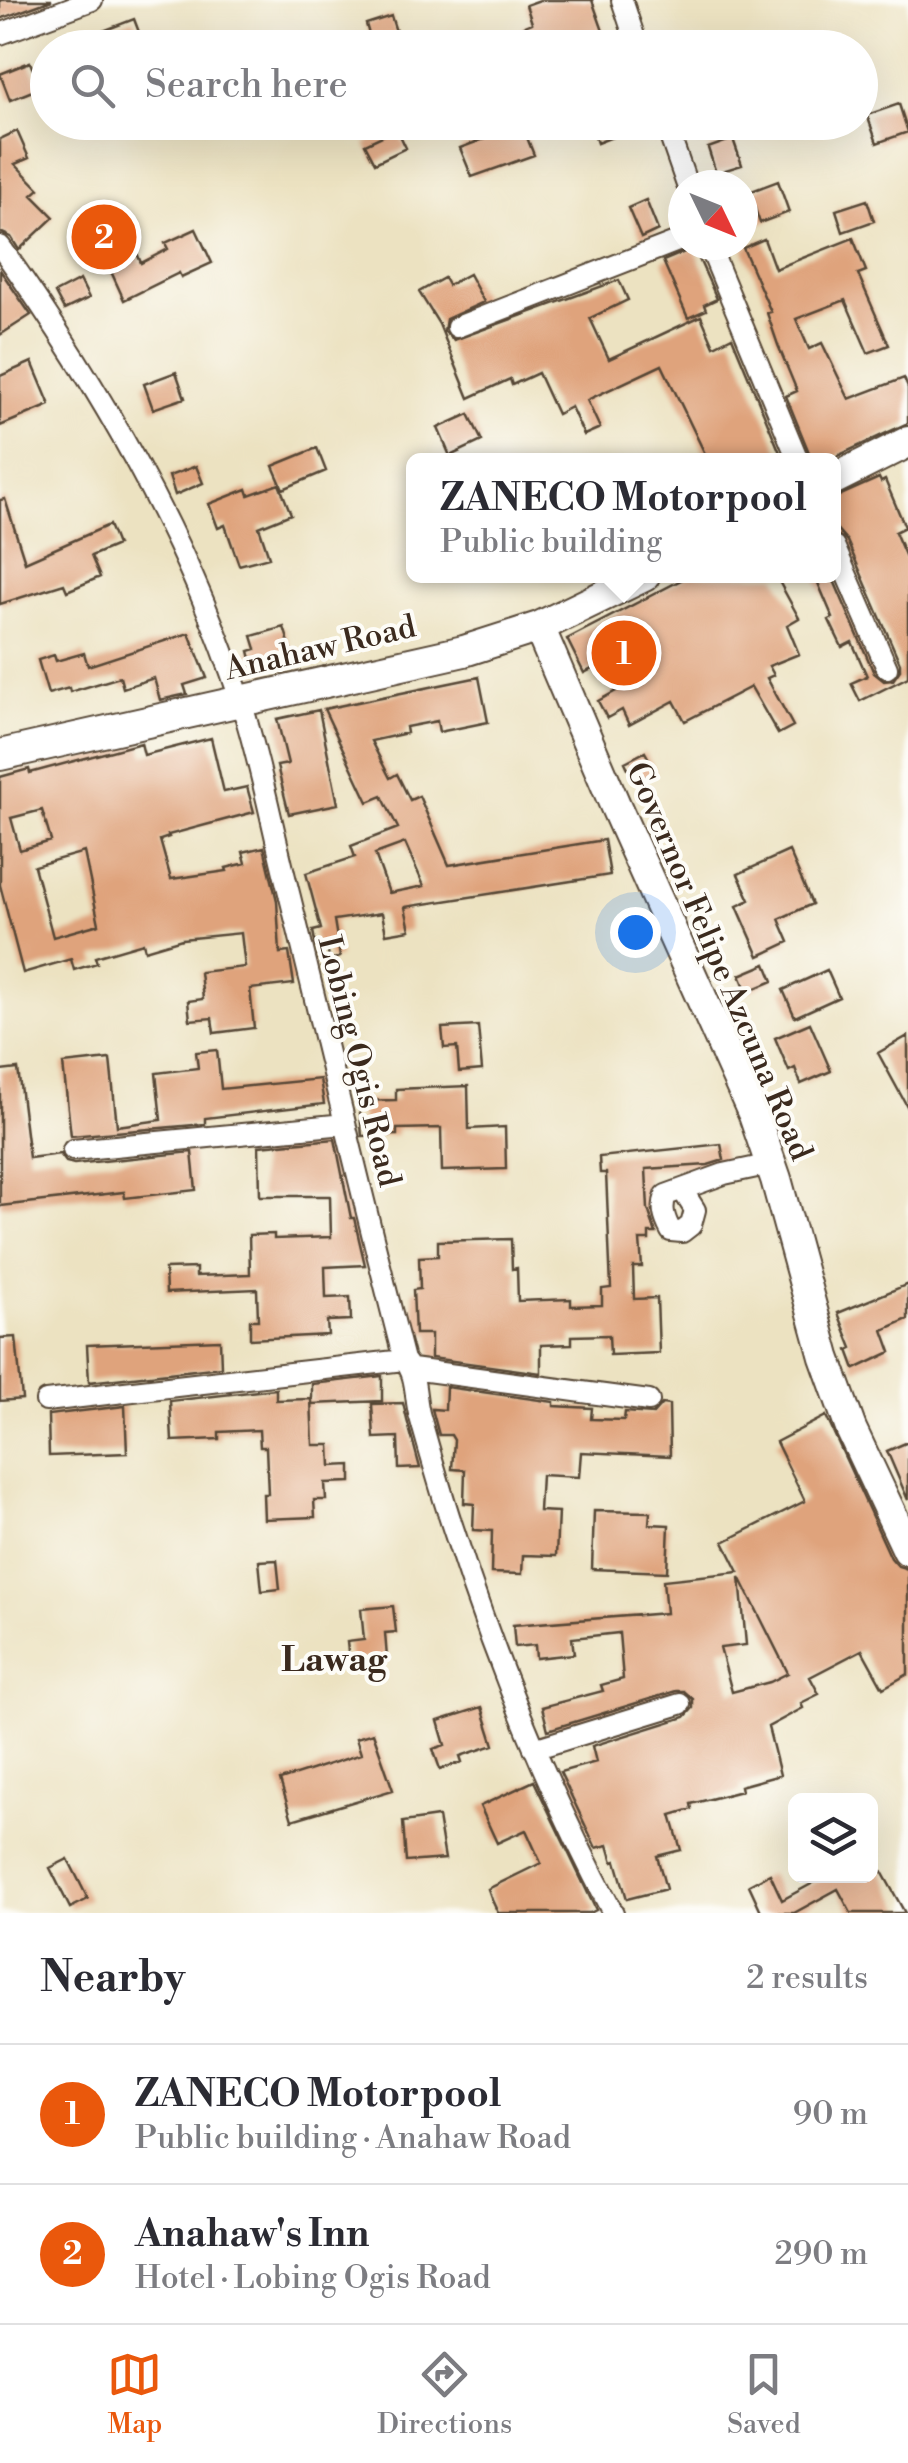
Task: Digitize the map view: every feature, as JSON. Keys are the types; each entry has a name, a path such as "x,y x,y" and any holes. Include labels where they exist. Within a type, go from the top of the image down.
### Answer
{"street":[{"path":"0,34 92,0"},
{"path":"622,0 632,30"},
{"path":"671,140 682,170"},
{"path":"457,327 668,245"},
{"name":"Lobing Ogis Road","path":"0,246 98,391 128,445 196,588 240,701 418,1412 454,1531 505,1683 572,1835 613,1913"},
{"path":"715,260 795,453"},
{"path":"841,476 908,442"},
{"path":"841,562 887,668"},
{"name":"Anahaw Road","path":"0,755 464,651 539,627 630,583"},
{"name":"Governor Felipe Azcuna Road","path":"539,627 724,1045 771,1164 838,1393 908,1550"},
{"path":"73,1150 345,1124"},
{"path":"683,1191 724,1174 771,1164"},
{"path":"46,1401 408,1365 648,1401"},
{"path":"534,1750 680,1704"}],"building":[{"path":"0,0 52,0 0,19"},
{"path":"540,0 592,0 603,30 523,30 532,23 526,5"},
{"path":"391,16 396,30 368,30 366,24"},
{"path":"134,19 138,30 105,30"},
{"path":"30,62 30,92 10,100 0,74"},
{"path":"899,104 908,132 877,143 878,111"},
{"path":"17,131 29,158 15,164 39,189 32,195 54,217 19,250 11,237 0,232 0,139"},
{"path":"374,140 402,140 406,148 375,163 365,144"},
{"path":"482,140 528,140 534,155 472,177 460,148"},
{"path":"733,140 742,165 715,170 708,148"},
{"path":"778,181 789,212 760,223 758,189"},
{"path":"646,200 658,230 641,238 628,208"},
{"path":"867,200 874,221 843,232 836,210"},
{"path":"196,229 212,263 181,277 179,273 124,300 109,267 137,253 141,263 168,249 165,243"},
{"path":"853,238 866,271 858,274 889,345 868,353 845,300 796,319 809,349 822,343 849,399 904,378 908,388 908,423 841,454 809,453 786,396 797,391 767,313 771,312 748,260 758,260 758,242 764,239 775,269"},
{"path":"699,260 717,299 704,305 706,310 688,318 663,261"},
{"path":"0,270 31,315 0,335"},
{"path":"469,274 484,302 446,319 444,331 454,340 619,280 628,300 590,318 609,359 701,316 714,346 732,337 780,453 705,453 662,365 587,400 600,428 584,435 571,407 557,414 538,373 512,385 510,379 469,398 439,324 419,292 444,278 448,285"},
{"path":"80,280 89,298 64,310 55,293"},
{"path":"32,362 50,405 0,426 0,376"},
{"path":"176,372 185,398 153,409 144,384"},
{"path":"469,414 482,441 449,453 438,428"},
{"path":"317,448 326,471 283,489 273,466"},
{"path":"196,466 203,483 175,495 169,476"},
{"path":"879,478 881,482 885,480 905,527 895,532 908,562 908,677 860,701 851,683 867,676 852,642 842,647 818,583 835,583 874,673 884,681 893,680 900,663 841,534 841,495"},
{"path":"279,484 291,514 259,527 269,557 239,565 225,525 218,528 209,504 247,489 249,495"},
{"path":"5,499 25,562 109,525 117,545 91,556 100,577 67,591 64,584 0,604 0,500"},
{"path":"675,583 780,583 799,618 787,625 799,654 769,666 774,675 767,678 793,726 778,734 751,687 685,721 674,701 629,725 622,710 607,718 598,701 616,691 602,664 584,673 567,639"},
{"path":"284,627 295,662 255,674 249,651 256,649 252,636"},
{"path":"189,633 207,678 184,685 187,694 160,700 154,678 123,688 120,677 70,692 69,688 48,694 38,660 54,655 56,661 84,653 88,666"},
{"path":"479,677 488,722 439,732 437,721 406,727 407,733 371,741 390,778 397,774 410,800 419,796 449,865 604,840 610,875 405,907 410,930 386,934 382,913 334,920 340,957 330,960 326,945 316,947 313,931 321,929 306,873 355,857 351,846 398,828 382,796 368,802 324,709","holes":["405,843 424,886 389,893 375,854"]},
{"path":"319,710 338,804 289,814 277,766 288,764 277,719"},
{"path":"211,738 224,792 247,787 254,812 160,840 171,879 227,871 226,868 246,863 243,852 264,847 277,901 280,953 289,952 294,984 250,989 254,1028 214,1033 212,1018 190,1020 188,1001 203,999 200,972 245,967 241,933 182,939 145,950 143,943 95,957 97,963 74,970 71,959 23,973 0,885 0,777 29,769 30,773 141,743 144,755","holes":["42,810 51,841 20,850 11,818","84,852 99,924 53,937 34,866"]},
{"path":"645,752 656,772 635,783 625,762"},
{"path":"789,851 812,904 779,919 789,942 759,956 737,906 750,900 738,874"},
{"path":"766,964 773,981 747,992 740,975"},
{"path":"827,970 839,997 795,1017 783,990"},
{"path":"810,1023 831,1071 801,1084 795,1068 789,1071 775,1038"},
{"path":"478,1026 482,1070 459,1072 457,1047 444,1048 442,1028"},
{"path":"908,1036 908,1108 878,1053"},
{"path":"217,1050 221,1089 320,1079 324,1104 205,1118 205,1124 71,1136 63,1064 110,1059 117,1126 161,1120 156,1073 198,1068 196,1052"},
{"path":"18,1069 29,1158 60,1154 66,1162 74,1164 192,1152 196,1190 125,1198 124,1192 0,1206 0,1071"},
{"path":"468,1086 469,1129 505,1127 506,1169 442,1171 441,1128 397,1129 397,1135 362,1136 359,1101 396,1100 396,1089"},
{"path":"335,1139 365,1265 325,1267 326,1298 350,1297 351,1320 327,1321 328,1335 250,1339 250,1320 258,1320 257,1289 166,1293 165,1269 196,1268 196,1276 250,1274 249,1235 274,1234 274,1239 331,1237 330,1196 260,1196 259,1146"},
{"path":"721,1144 724,1160 708,1165 646,1169 648,1209 656,1233 649,1233 649,1240 640,1240 642,1267 633,1267 634,1299 657,1298 659,1353 610,1355 609,1335 572,1336 572,1344 541,1345 541,1373 431,1358 431,1334 415,1334 413,1290 420,1289 419,1257 438,1256 438,1241 511,1239 518,1301 571,1299 571,1306 602,1305 602,1289 611,1288 606,1173 600,1173 599,1157"},
{"path":"908,1284 908,1319 883,1330 891,1352 855,1369 848,1350 852,1348 838,1313"},
{"path":"16,1337 22,1399 0,1401 0,1338"},
{"path":"220,1340 221,1367 89,1382 87,1345"},
{"path":"382,1376 382,1401 312,1404 312,1384"},
{"path":"446,1387 554,1402 554,1406 592,1408 591,1419 624,1420 625,1412 653,1414 662,1404 669,1405 670,1456 581,1452 579,1477 541,1475 539,1511 558,1512 556,1556 523,1555 522,1574 491,1573 492,1531 473,1530 474,1504 464,1503 465,1470 452,1469 454,1440 451,1435 439,1435 432,1409 445,1410"},
{"path":"276,1389 276,1400 311,1399 313,1445 330,1445 331,1466 351,1465 351,1482 325,1483 326,1500 314,1500 315,1517 264,1519 263,1494 268,1494 266,1447 260,1447 259,1430 219,1432 219,1439 172,1441 170,1401"},
{"path":"403,1403 420,1468 399,1469 398,1437 374,1438 372,1404"},
{"path":"125,1406 127,1453 49,1456 48,1415"},
{"path":"826,1416 891,1558 908,1569 908,1674 883,1688 862,1650 810,1677 819,1694 801,1703 803,1708 768,1727 780,1775 740,1786 741,1791 691,1804 692,1809 671,1815 681,1850 657,1856 666,1889 627,1899 608,1845 596,1848 560,1772 596,1762 592,1746 685,1717 693,1708 693,1699 684,1691 676,1691 548,1730 542,1707 603,1691 601,1685 623,1679 619,1633 572,1638 574,1654 536,1658 535,1645 515,1647 513,1625 666,1613 663,1580 739,1572 724,1542 805,1501 776,1442","holes":["740,1577 788,1673 732,1692 720,1648 746,1645"]},
{"path":"908,1442 908,1500 887,1451"},
{"path":"594,1511 650,1512 649,1524 669,1525 667,1572 592,1569"},
{"path":"277,1560 280,1589 262,1591 259,1561"},
{"path":"393,1606 396,1632 385,1633 387,1658 349,1661 347,1642 364,1640 361,1609"},
{"path":"482,1707 494,1745 460,1756 462,1762 440,1769 433,1749 445,1745 438,1721"},
{"path":"373,1733 393,1790 292,1820 280,1780 361,1754 356,1738"},
{"path":"534,1781 596,1910 590,1913 498,1913 492,1900 488,1889 541,1863 526,1830 497,1843 480,1806"},
{"path":"438,1817 445,1859 406,1862 403,1822"},
{"path":"68,1859 88,1899 70,1908 50,1868"},
{"path":"878,1864 905,1913 851,1913 838,1889 794,1913 758,1913 761,1911 749,1885 770,1874 782,1900 813,1883 878,1883"}],"place":[{"name":"Anahaw's Inn","path":"104,237"},
{"name":"ZANECO Motorpool","path":"624,653"}],"district":[{"name":"Lawag","path":"334,1659"}]}
